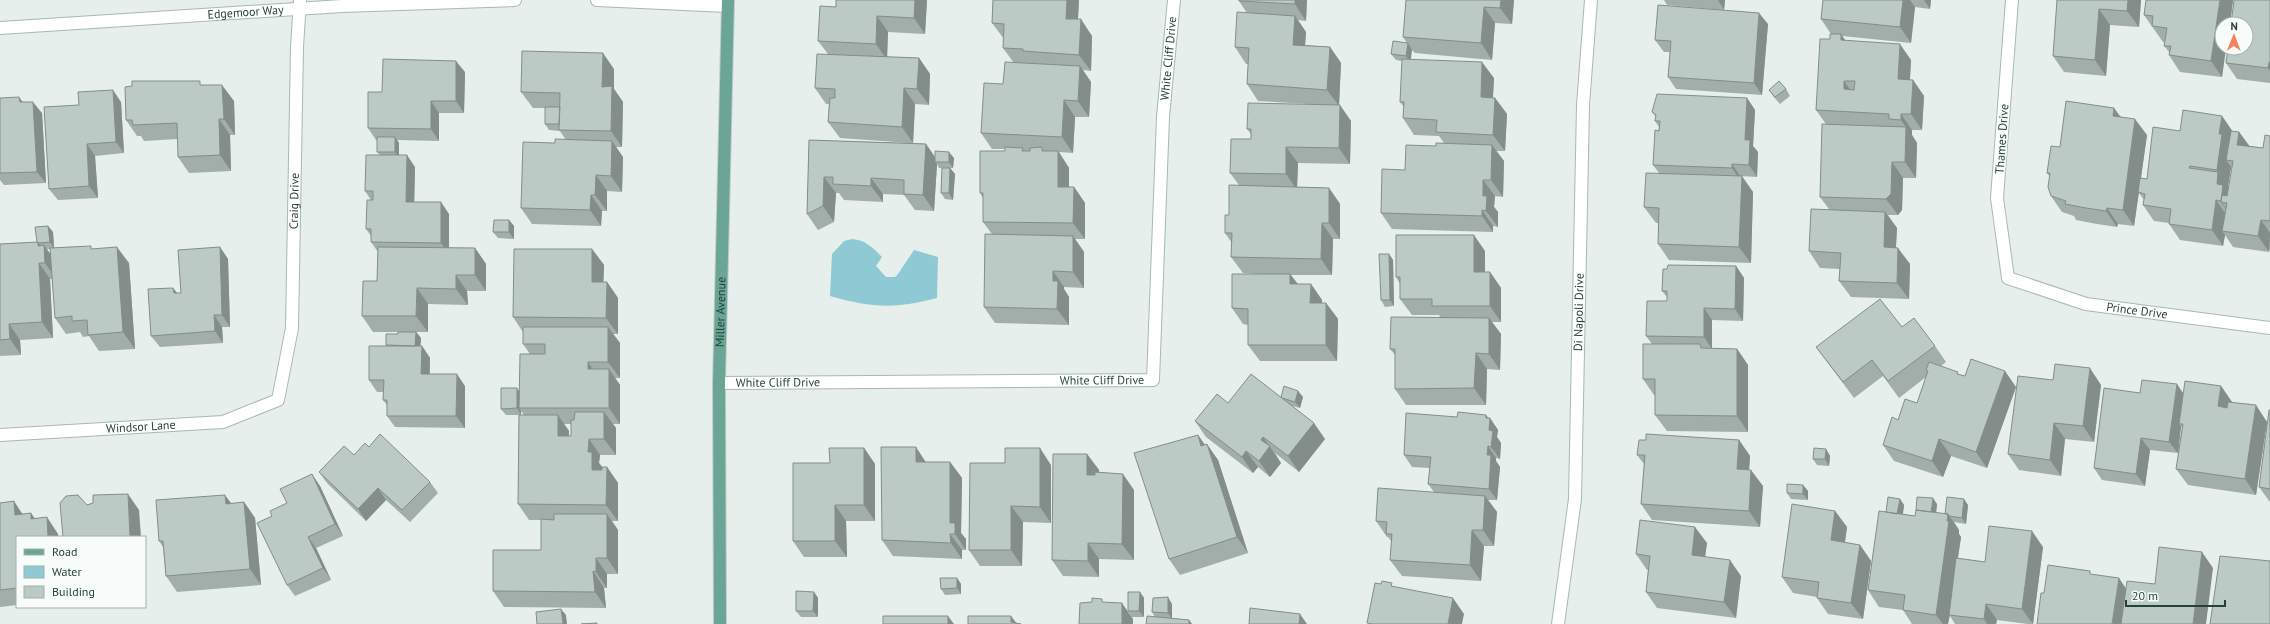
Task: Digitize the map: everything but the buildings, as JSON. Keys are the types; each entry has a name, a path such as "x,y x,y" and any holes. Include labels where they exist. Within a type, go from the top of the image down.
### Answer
{"main road":[{"name":"Miller Avenue","path":"720,624 719,383 728,3"}],"street":[{"name":"Edgemoor Way","path":"0,28 299,5 342,6 515,0"},
{"path":"597,0 728,3"},
{"name":"White Cliff Drive","path":"719,383 1152,380 1163,117 1174,0"},
{"name":"Di Napoli Drive","path":"1558,624 1575,499 1583,105 1591,0"},
{"name":"Thames Drive","path":"2008,278 1997,198 2012,0"},
{"name":"Craig Drive","path":"278,400 292,328 296,48 299,5"},
{"name":"Prince Drive","path":"2008,278 2086,304 2270,328"},
{"name":"Windsor Lane","path":"0,435 223,422 278,400"}],"water":[{"path":"852,239 865,243 882,257 876,266 886,277 895,277 914,250 938,257 937,298 909,304 884,306 858,303 830,296 832,254 844,241"}]}
